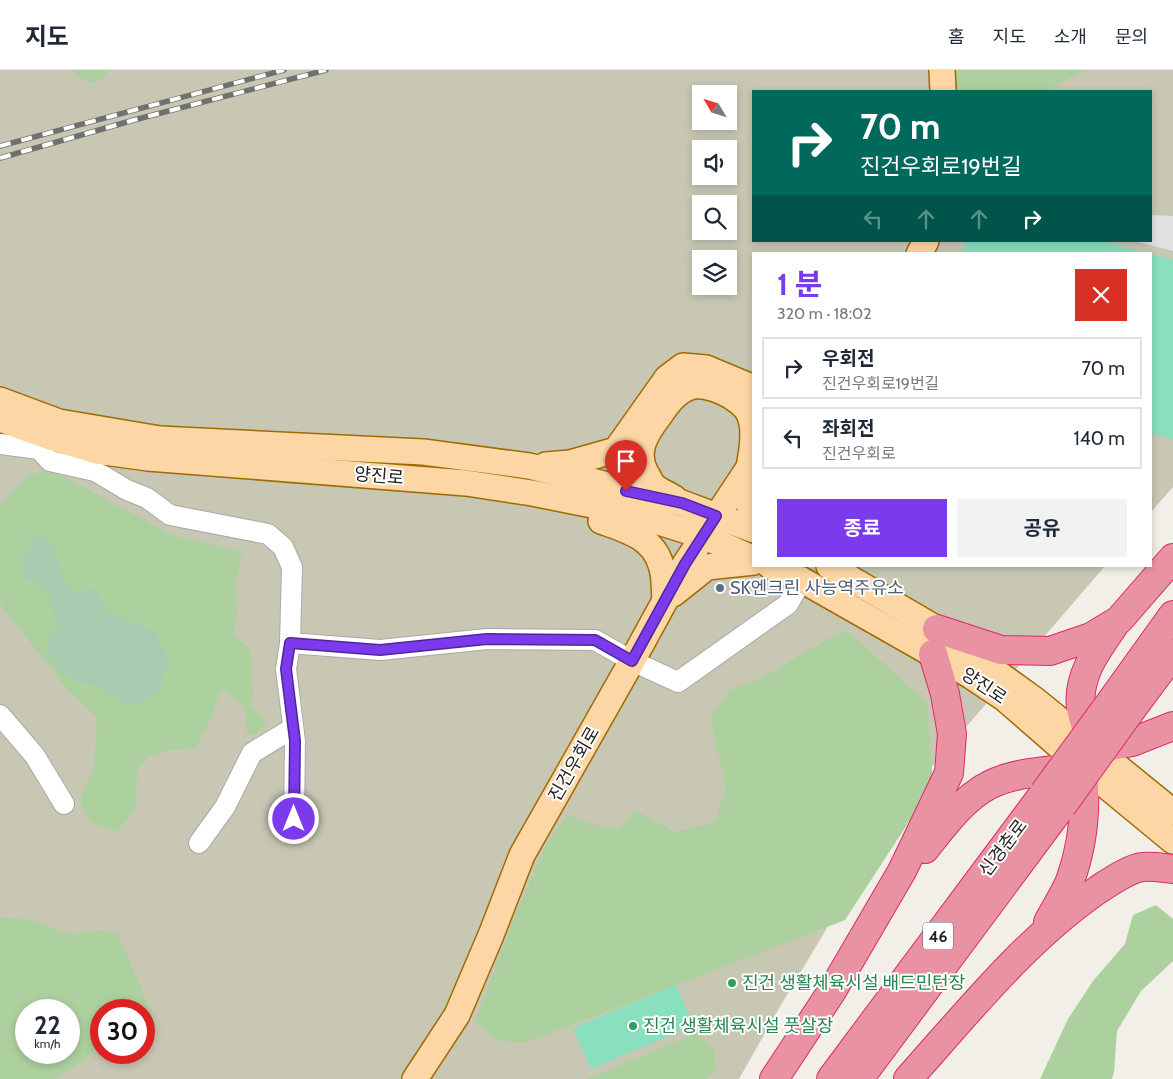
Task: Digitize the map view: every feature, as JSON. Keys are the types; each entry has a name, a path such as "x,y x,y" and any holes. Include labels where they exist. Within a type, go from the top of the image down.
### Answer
{"highway":[{"path":"1041,935 1069,883 1080,848 1088,757 1081,708 1081,685 1094,653 1119,620 1173,558"},
{"name":"신경춘로","path":"859,1079 1053,799 1120,707 1173,615"},
{"path":"774,1079 832,991 902,871 949,773 952,734 935,641 1001,650 1050,650 1091,637 1119,620"},
{"name":"신경춘로","path":"1120,707 1173,654"},
{"path":"876,916 949,819 974,794 1000,780 1088,757 1173,726"},
{"name":"신경춘로","path":"832,1079 1053,799"},
{"path":"908,1079 1017,958 1080,902 1113,880 1142,867 1173,869"}],"main road":[{"path":"942,70 943,90"},
{"path":"529,466 570,464 616,450 667,378 683,366 706,368 752,387"},
{"path":"682,503 653,486 642,466 641,448 648,431 679,392 700,385 719,390 733,397 749,414 752,430"},
{"name":"양진로","path":"0,400 59,422 160,439 423,452 529,466 682,503 752,558"},
{"name":"양진로","path":"0,419 97,451 148,458 466,483 555,497 709,526 752,530"},
{"path":"752,470 748,510 752,519"},
{"name":"진건우회로","path":"415,1079 457,1015 491,935 522,854 685,564 709,526 752,470"},
{"path":"555,497 574,510 633,532 652,546 662,566 665,600"},
{"path":"665,600 707,567 752,560"},
{"name":"양진로","path":"772,567 935,641"},
{"name":"양진로","path":"830,567 935,641 1035,700 1088,757 1173,841"},
{"name":"양진로","path":"1088,757 1173,812"}],"street":[{"path":"0,444 39,449 50,461 95,471 127,490 147,498 170,515 268,534 283,547 292,568 290,643 286,669 295,741 294,819"},
{"path":"290,643 380,650 487,639 595,640 632,661 678,682 788,604 802,580"},
{"path":"0,715 35,756 64,804"},
{"path":"199,842 225,807 252,753 293,728"}],"shaded area":[{"path":"0,70 1173,70 1173,487 1152,511 1152,252 752,252 752,567 1104,567 904,799 739,1079 0,1079"},
{"path":"1152,215 1173,216 1173,251 1138,242 1152,242"}],"green space":[{"path":"75,70 107,70 106,76 94,83 78,77"},
{"path":"953,70 1084,70 1048,90 955,90"},
{"path":"966,242 1107,242 1142,252 963,252"},
{"path":"1152,254 1173,260 1173,439 1152,433"},
{"path":"49,469 172,535 242,552 236,585 237,614 233,636 250,648 253,692 250,704 267,724 254,735 246,732 245,711 235,698 221,689 212,717 195,749 168,750 148,757 138,768 135,809 117,832 90,822 79,800 94,767 97,717 67,689 3,608 0,600 0,505 27,476"},
{"path":"28,534 38,535 50,541 64,578 72,591 96,589 107,611 155,632 169,660 160,690 140,705 123,703 98,686 76,682 58,670 47,654 49,639 56,625 49,595 35,581 22,580 23,559 32,543"},
{"path":"847,630 927,703 933,781 845,920 525,1043 495,1040 475,1021 515,915 547,843 568,815 588,823 618,830 635,810 675,832 715,822 726,786 710,719 729,690 762,678 828,639"},
{"path":"1156,905 1173,919 1173,961 1141,991 1117,1031 1112,1079 1040,1079 1068,1019 1093,981 1125,944 1133,915"},
{"path":"0,917 31,920 70,934 99,930 118,934 146,999 90,999 90,1055 80,1062 80,999 15,999 15,1064 77,1064 55,1079 0,1079"},
{"name":"진건 생활체육시설 풋살장","path":"676,985 694,1025 591,1069 573,1028"},
{"path":"695,1034 715,1048 715,1071 707,1079 587,1079"}],"railway":[{"path":"0,146 284,70"},
{"path":"0,158 134,120 326,70"}],"place":[{"name":"SK엔크린 사능역주유소","path":"720,588"},
{"name":"진건 생활체육시설 배드민턴장","path":"732,983"},
{"name":"진건 생활체육시설 풋살장","path":"633,1026"}],"route":[{"path":"294,819 295,741 286,669 290,643 380,650 487,639 595,640 632,661 685,564 716,516 682,503 626,491"}]}
